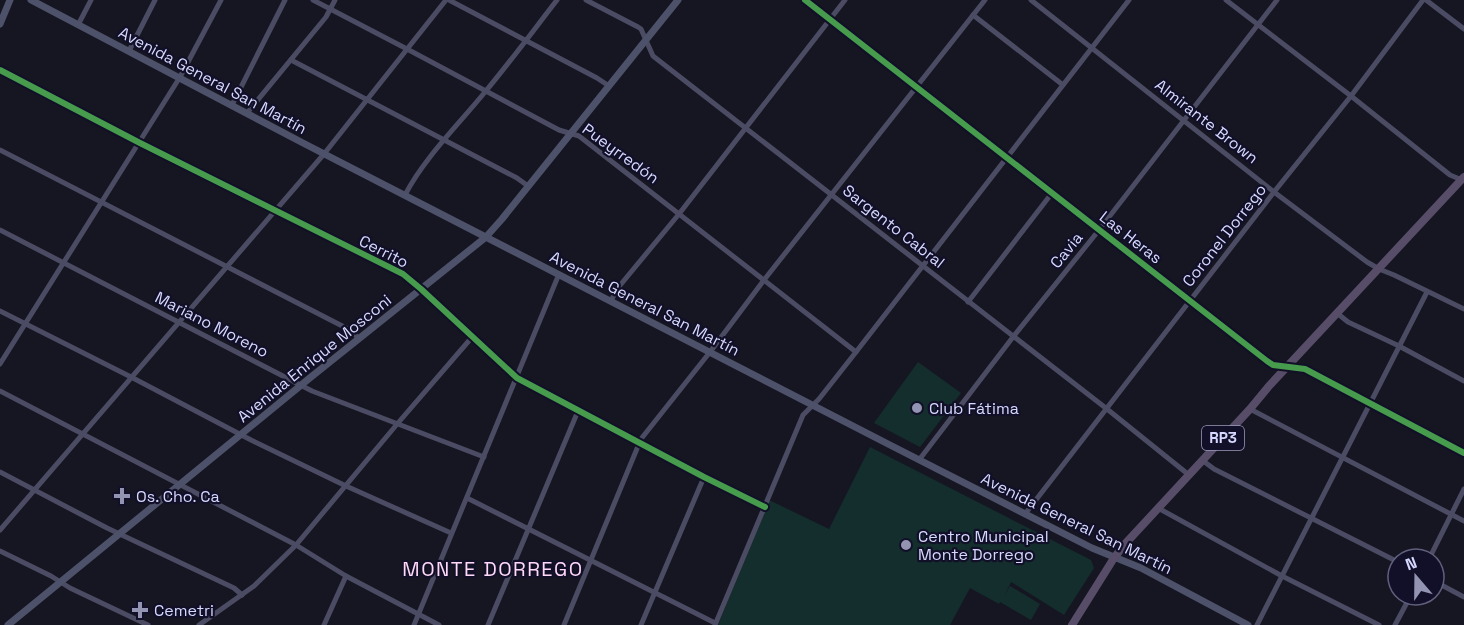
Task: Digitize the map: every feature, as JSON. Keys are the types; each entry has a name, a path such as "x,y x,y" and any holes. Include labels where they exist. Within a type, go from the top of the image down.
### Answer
{"highway":[{"name":"RP3","path":"1071,625 1125,544 1463,179"}],"main road":[{"path":"0,24 10,0"},
{"name":"Avenida General San Martín","path":"31,0 324,154 1092,549 1141,568 1248,625"},
{"name":"Avenida Enrique Mosconi","path":"8,625 486,237 678,0"}],"street":[{"path":"78,25 91,0"},
{"path":"129,51 155,0"},
{"path":"0,364 180,78 221,0"},
{"path":"232,105 285,0"},
{"name":"Pueyrredón","path":"313,0 559,130 579,136 856,352"},
{"path":"247,113 326,17 335,0"},
{"path":"0,530 324,154 448,0 609,86"},
{"path":"405,195 445,140 557,0"},
{"name":"Sargento Cabral","path":"586,0 641,29 653,56 1189,475"},
{"name":"Las Heras","path":"805,0 1191,300 1267,362 1273,365 1305,369 1464,453"},
{"path":"611,300 617,289 679,214 845,0"},
{"path":"564,625 639,443 764,280 985,0"},
{"name":"Almirante Brown","path":"1031,0 1274,192 1367,262 1464,309"},
{"path":"467,498 715,624 803,415 819,399 856,352 1129,0"},
{"path":"1226,0 1450,175 1463,179"},
{"name":"Cavia","path":"919,460 1277,0"},
{"path":"1424,0 1464,29"},
{"name":"Coronel Dorrego","path":"1025,514 1424,0"},
{"path":"973,15 1063,85"},
{"path":"291,60 517,178 528,186"},
{"name":"Cerrito","path":"0,70 274,211 403,274 517,378 765,507"},
{"path":"0,150 352,331 359,339"},
{"path":"968,302 1052,193"},
{"name":"Mariano Moreno","path":"0,230 312,391 484,457"},
{"path":"414,625 560,274"},
{"path":"1257,625 1427,292"},
{"path":"0,310 241,435 346,486 451,533"},
{"path":"1337,313 1348,322 1400,346 1464,381"},
{"path":"199,625 254,586 296,545 473,336"},
{"path":"0,391 296,545 346,576 439,625"},
{"path":"1250,409 1464,521"},
{"path":"488,625 578,411"},
{"path":"1202,460 1215,469 1386,556"},
{"path":"0,472 234,588 242,595"},
{"path":"641,625 704,477"},
{"path":"1435,547 1464,489"},
{"path":"1158,508 1282,576 1380,625"},
{"path":"0,551 148,625"},
{"path":"324,625 346,576"},
{"path":"1446,587 1464,597"},
{"path":"1395,625 1405,607"}],"green space":[{"name":"Club Fátima","path":"918,362 961,393 920,447 874,423"},
{"name":"Centro Municipal Monte Dorrego","path":"870,447 1091,560 1094,568 1064,615 1011,582 1005,595 1010,586 1040,604 1031,620 970,588 950,625 718,625 769,500 829,529"}],"cycle path":[{"path":"805,0 1267,361 1273,365 1305,369 1464,453"},
{"path":"0,70 140,143 403,274 517,378 765,507"}],"place":[{"name":"Club Fátima","path":"917,408"},
{"name":"Os. Cho. Ca","path":"122,496"},
{"name":"Centro Municipal Monte Dorrego","path":"906,545"},
{"name":"Cemetri","path":"140,610"}],"district":[{"name":"MONTE DORREGO","path":"493,569"}]}
